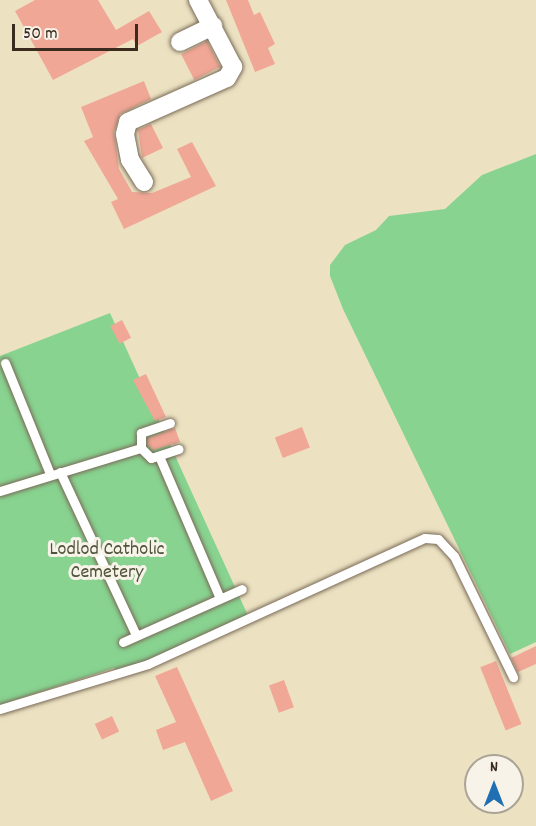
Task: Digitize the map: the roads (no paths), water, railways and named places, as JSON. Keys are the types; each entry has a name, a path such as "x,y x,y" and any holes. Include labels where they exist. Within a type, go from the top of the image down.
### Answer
{"street":[{"path":"144,182 130,160 125,134 128,122 227,78 232,64 198,0"},
{"path":"180,42 213,26"}],"lane":[{"path":"5,363 55,473 136,634"},
{"path":"170,423 141,434 141,448 151,458 179,449"},
{"path":"0,491 141,448"},
{"path":"159,456 220,598"},
{"path":"0,708 148,664 426,538 438,539 454,556 513,677"},
{"path":"123,642 136,634 242,589"}],"park label":[{"name":"Lodlod Catholic Cemetery","path":"107,562"}]}
